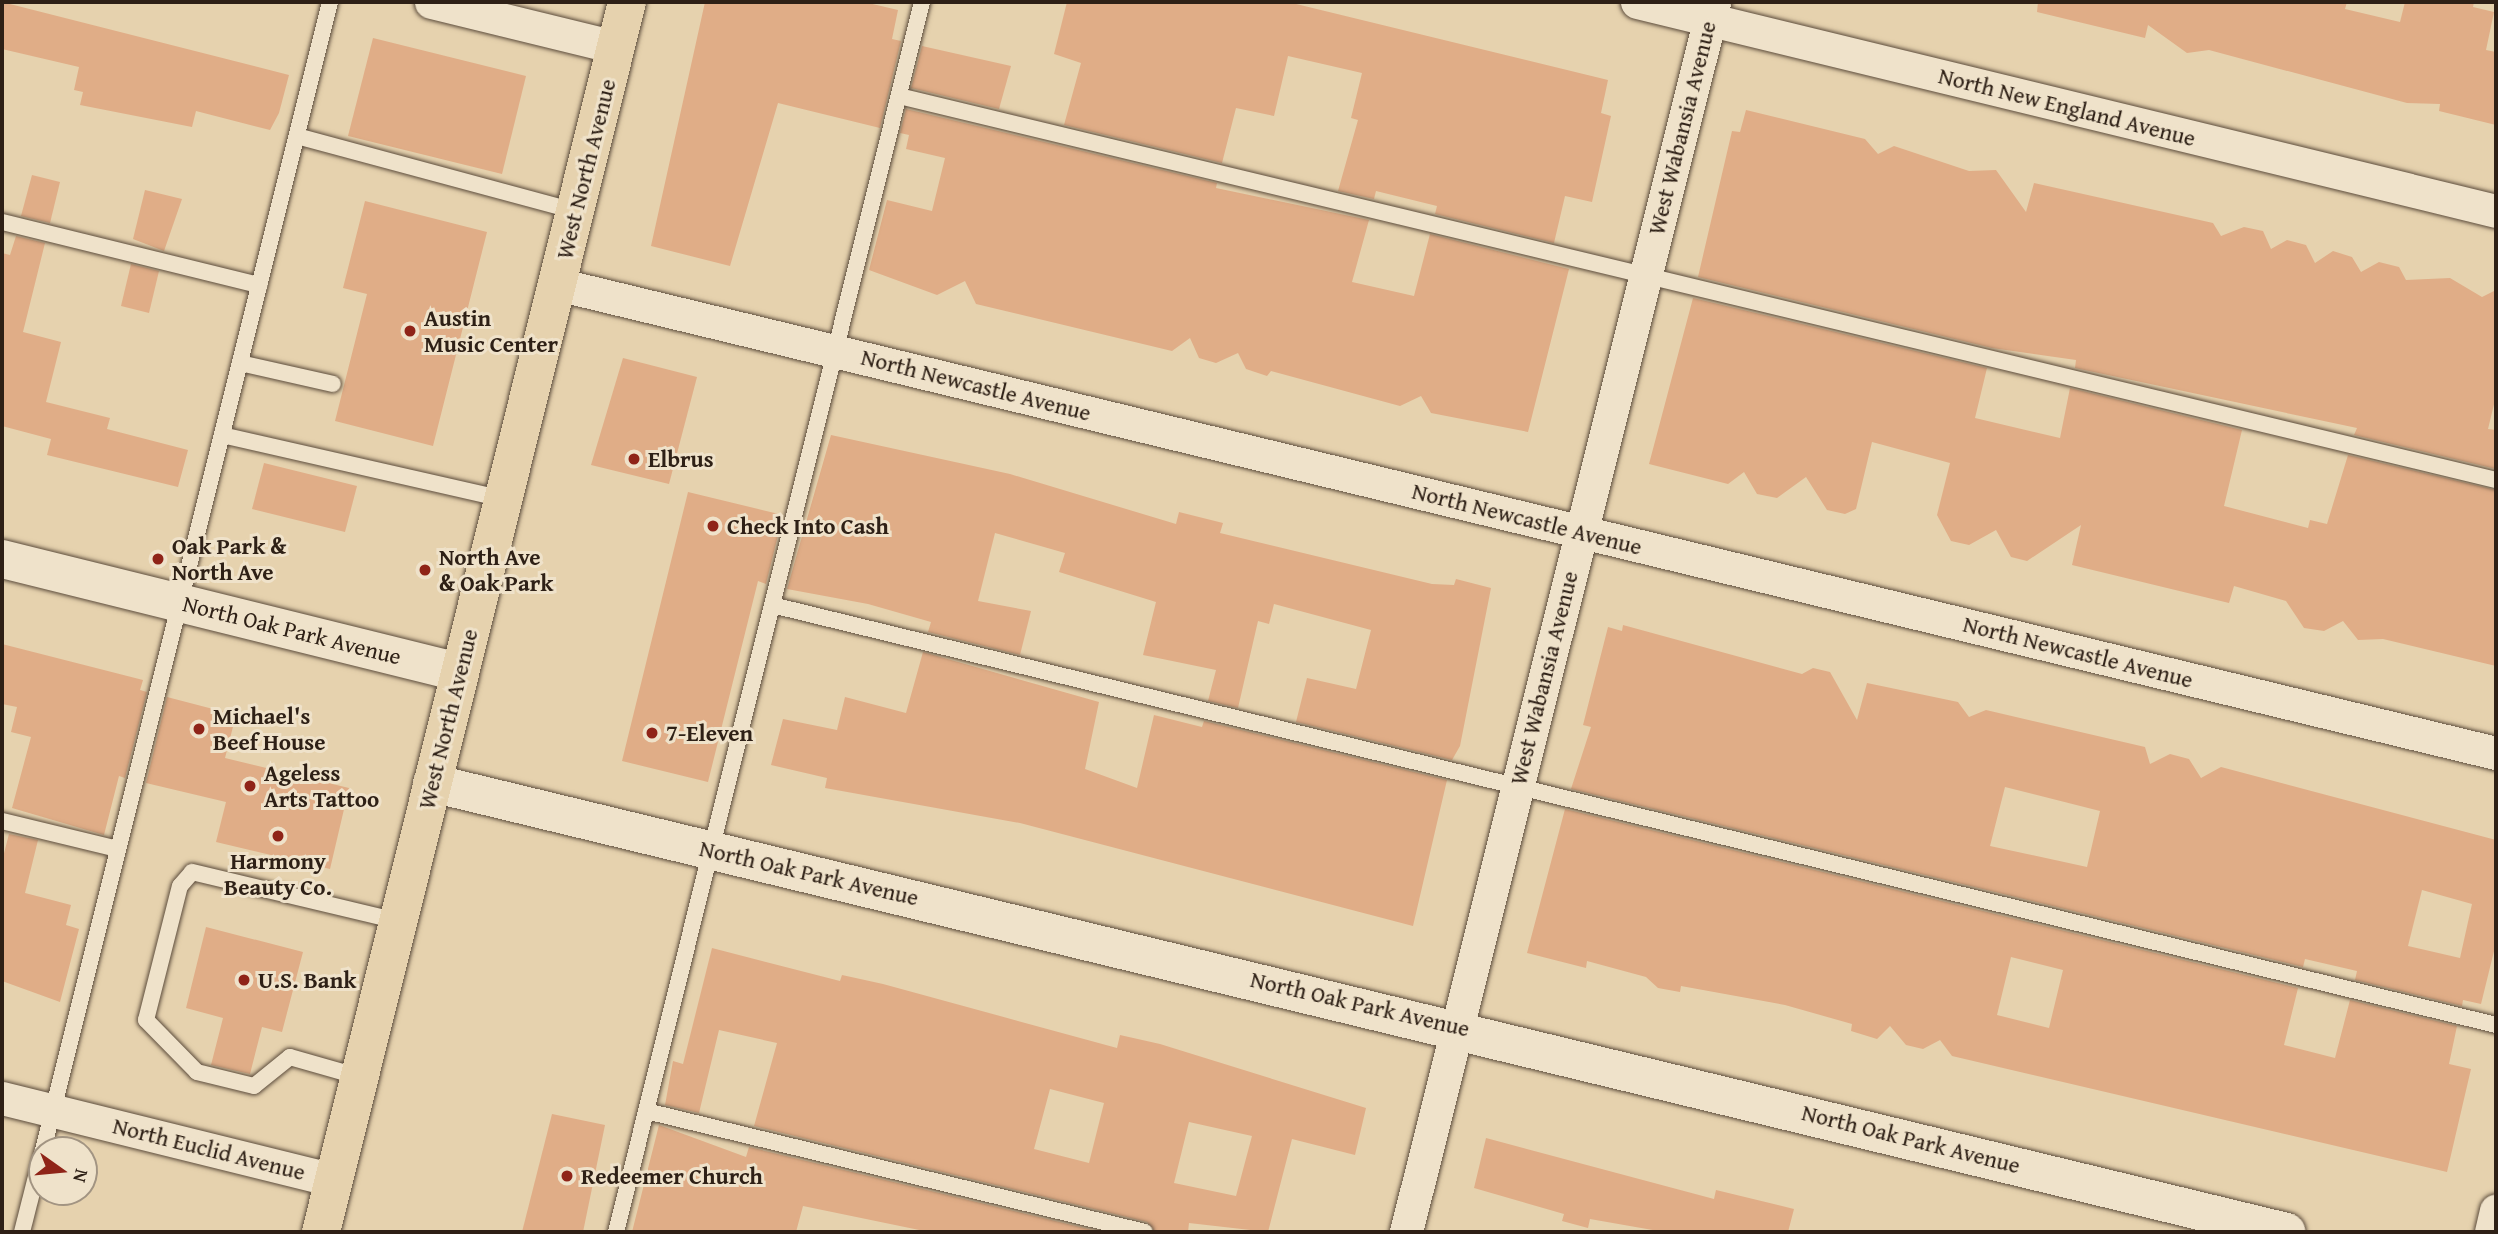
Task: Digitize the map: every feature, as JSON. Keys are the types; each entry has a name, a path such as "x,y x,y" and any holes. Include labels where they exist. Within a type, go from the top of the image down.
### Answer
{"main road":[{"name":"West North Avenue","path":"321,1232 627,2"}],"street":[{"path":"431,2 616,47"},
{"name":"North New England Avenue","path":"1637,2 1712,10 2496,211"},
{"name":"West Wabansia Avenue","path":"1406,1232 1712,10"},
{"name":"North Newcastle Avenue","path":"557,284 2496,753"},
{"name":"North Oak Park Avenue","path":"2,559 459,672"},
{"name":"North Oak Park Avenue","path":"432,783 1457,1027 2286,1232"},
{"name":"North Euclid Avenue","path":"2,1098 334,1180"},
{"path":"2491,1232 2496,1211"}],"lane":[{"path":"46,1136 330,2"},
{"path":"616,1232 922,2"},
{"path":"899,96 2496,480"},
{"path":"297,136 575,211"},
{"path":"2,222 260,285"},
{"path":"240,363 333,384"},
{"path":"222,435 503,499"},
{"path":"772,605 2496,1025"},
{"path":"2,821 118,849"},
{"path":"360,1077 290,1057 254,1086 198,1072 146,1020 180,886 191,872 398,921"},
{"path":"646,1111 1145,1232"},
{"path":"22,1232 28,1206"}],"building":[{"path":"2,2 289,75 279,113 270,130 196,111 192,127 80,105 83,92 74,90 79,67 2,49"},
{"path":"705,2 864,2 898,10 892,39 901,41 880,128 778,103 730,266 651,246"},
{"path":"1067,2 1288,2 1608,80 1601,113 1611,116 1592,202 1565,196 1554,243 1435,214 1437,206 1376,191 1374,199 1338,191 1358,120 1351,118 1362,73 1288,56 1274,116 1236,108 1222,163 1064,125 1081,63 1054,54"},
{"path":"2038,2 2347,2 2345,9 2400,22 2405,2 2474,2 2473,7 2494,12 2486,50 2496,52 2496,125 2439,111 2440,104 2407,103 2209,50 2187,53 2148,25 2145,38 2037,12"},
{"path":"373,38 526,76 502,174 348,136"},
{"path":"922,46 1011,66 999,109 911,88"},
{"path":"906,109 1217,183 1216,188 1369,220 1352,282 1414,296 1430,234 1569,269 1528,432 1431,413 1421,396 1400,406 1271,371 1267,376 1246,369 1238,353 1216,363 1199,358 1190,338 1172,351 976,304 965,281 937,295 869,270 887,200 932,211 945,158 906,149 909,135 900,133"},
{"path":"1746,110 1865,139 1878,154 1894,146 1969,171 1996,170 2026,212 2034,183 2213,223 2221,236 2244,227 2263,231 2271,249 2287,240 2306,245 2315,263 2333,251 2352,257 2361,272 2379,262 2399,267 2406,280 2450,278 2482,297 2496,290 2496,396 2488,429 2496,430 2496,469 2354,435 2357,428 2075,368 2076,360 1992,348 1698,277 1732,131 1740,132"},
{"path":"32,175 60,182 50,223 21,216"},
{"path":"145,190 182,199 164,251 133,239"},
{"path":"365,201 487,232 433,446 335,421 367,294 343,288"},
{"path":"16,236 45,243 23,332 61,342 46,402 110,418 107,429 188,450 178,487 47,455 51,439 2,426 2,253 10,255"},
{"path":"131,264 159,271 149,313 121,306"},
{"path":"1693,298 1987,368 1975,418 2060,438 2070,388 2242,430 2224,506 2308,528 2310,520 2327,524 2348,455 2496,490 2496,666 2383,639 2358,640 2343,621 2324,631 2304,628 2286,601 2234,586 2229,603 2072,565 2081,525 2027,561 2011,557 1996,530 1969,545 1951,541 1937,515 1950,463 1872,442 1856,509 1845,514 1827,510 1806,477 1777,498 1757,494 1744,472 1728,484 1649,464"},
{"path":"623,358 697,377 669,484 591,465"},
{"path":"831,435 1010,474 1176,524 1179,512 1223,523 1220,533 1432,584 1454,585 1456,579 1491,588 1460,746 1452,760 1296,722 1307,678 1356,689 1371,630 1274,604 1269,624 1258,621 1238,708 1208,701 1216,670 1143,655 1156,602 1059,572 1065,553 995,533 978,601 1031,611 1020,655 928,632 931,622 868,604 787,589"},
{"path":"264,463 357,486 345,532 252,509"},
{"path":"688,492 783,515 766,584 758,581 708,782 622,761"},
{"path":"1623,625 1802,674 1813,668 1830,672 1857,720 1867,683 1958,702 1969,717 1986,710 2145,747 2150,764 2170,754 2189,759 2201,778 2221,767 2496,840 2496,943 2481,1004 2463,1000 2462,1006 2355,980 2357,971 2305,959 2303,967 1571,789 1591,727 1583,725 1608,627 1622,631","holes":["2005,787 2100,811 2087,867 1990,846","2422,890 2472,904 2460,958 2408,946"]},
{"path":"2,644 143,680 140,690 147,692 125,778 119,776 104,835 12,808 31,737 11,732 17,707 2,704"},
{"path":"923,652 1099,702 1085,769 1137,788 1154,715 1202,727 1204,721 1447,780 1413,926 1020,823 825,788 827,778 771,765 783,719 837,730 845,697 906,713"},
{"path":"167,697 236,715 225,758 349,788 330,869 216,842 226,802 146,783"},
{"path":"1565,809 2298,988 2284,1045 2335,1058 2350,1000 2457,1026 2449,1064 2471,1069 2447,1172 1952,1056 1940,1040 1923,1049 1906,1045 1890,1026 1877,1039 1851,1031 1852,1024 1785,1005 1681,986 1680,992 1658,988 1646,977 1587,961 1586,968 1527,953","holes":["2011,957 2063,970 2049,1028 1997,1015"]},
{"path":"9,834 38,840 25,893 71,905 66,925 79,929 60,1002 2,981 2,861"},
{"name":"U.S. Bank","path":"206,927 303,952 282,1032 262,1027 250,1074 211,1065 223,1018 186,1008"},
{"path":"712,948 840,981 842,975 883,984 1117,1048 1120,1035 1160,1044 1366,1108 1355,1155 1292,1139 1268,1232 1189,1223 1188,1232 1155,1232 1147,1222 754,1126 777,1043 719,1030 699,1113 665,1105 673,1061 683,1064","holes":["1050,1089 1104,1103 1089,1163 1034,1149","1189,1122 1252,1136 1236,1196 1174,1183"]},
{"name":"Redeemer Church","path":"552,1114 605,1125 583,1232 522,1232"},
{"path":"659,1125 746,1157 749,1147 1101,1232 929,1232 803,1206 796,1232 632,1232"},
{"path":"1486,1138 1714,1199 1716,1190 1794,1209 1788,1232 1664,1232 1590,1219 1588,1228 1562,1221 1564,1214 1474,1188"}],"place":[{"name":"Austin Music Center","path":"410,331"},
{"name":"Elbrus","path":"634,459"},
{"name":"Check Into Cash","path":"713,526"},
{"name":"Oak Park & North Ave","path":"158,559"},
{"name":"North Ave & Oak Park","path":"425,570"},
{"name":"Michael's Beef House","path":"199,729"},
{"name":"7-Eleven","path":"652,733"},
{"name":"Ageless Arts Tattoo","path":"250,786"},
{"name":"Harmony Beauty Co.","path":"278,836"},
{"name":"U.S. Bank","path":"244,980"},
{"name":"Redeemer Church","path":"567,1176"}]}
